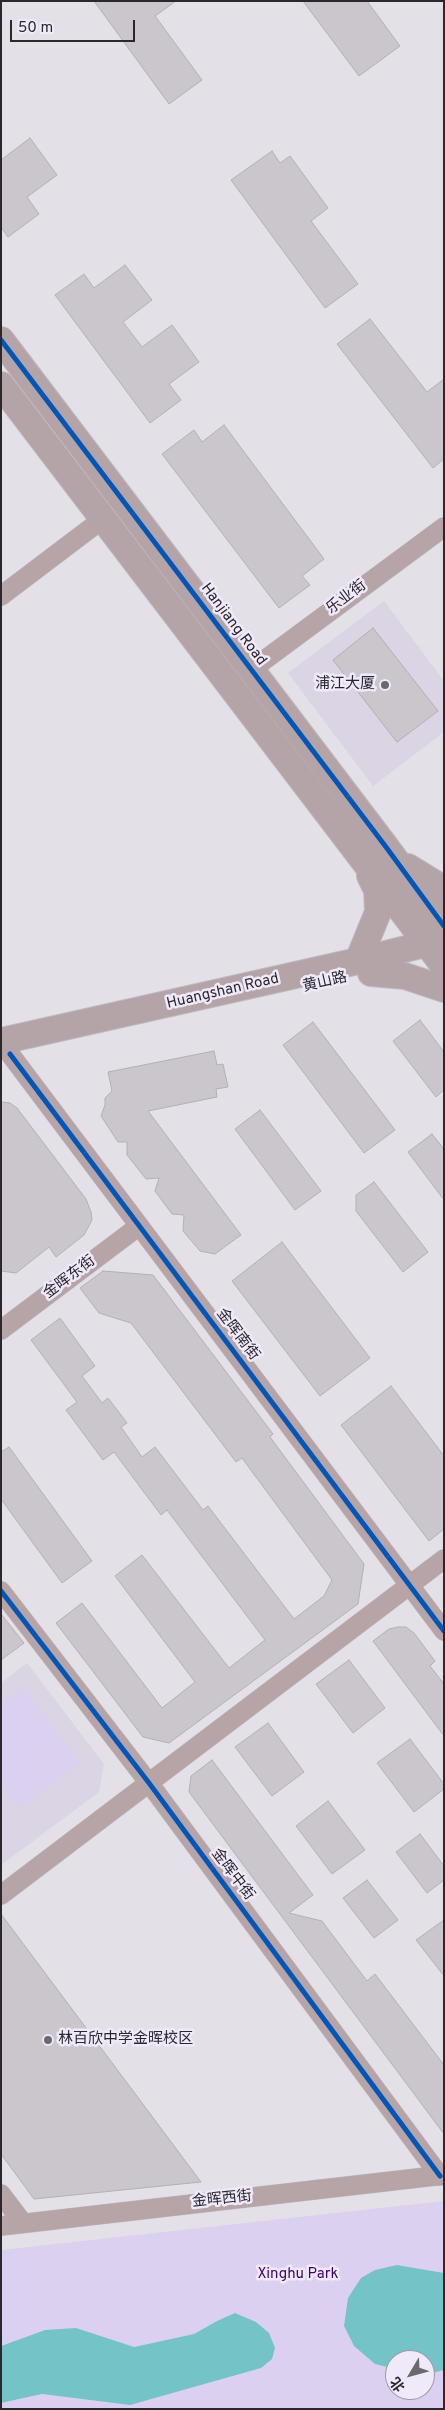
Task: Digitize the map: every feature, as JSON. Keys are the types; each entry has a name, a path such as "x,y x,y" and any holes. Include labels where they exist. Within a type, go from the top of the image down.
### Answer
{"street":[{"name":"Hanjiang Road","path":"1,340 386,847 440,948"},
{"path":"1,385 364,862 440,948"},
{"path":"1,596 104,518"},
{"name":"乐业街","path":"251,670 444,527"},
{"path":"386,847 408,867 444,889"},
{"path":"364,862 377,890 378,912 364,967 405,976 444,989"},
{"name":"Huangshan Road","path":"4,1050 440,948"},
{"name":"金晖南街","path":"4,1050 444,1631"},
{"name":"金晖东街","path":"1,1330 139,1226"},
{"path":"1,1894 444,1559"},
{"name":"金晖中街","path":"1,1591 149,1783 442,2176"},
{"name":"金晖西街","path":"1,2226 442,2176"},
{"path":"1,2194 23,2223"}],"shaded area":[{"path":"384,601 444,681 444,732 373,786 288,673"},
{"path":"27,1663 104,1764 99,1792 1,1865 1,1683"}],"green space":[{"path":"23,1687 80,1763 20,1808 1,1784 1,1704"},
{"name":"Xinghu Park","path":"444,2201 444,2273 397,2265 344,2326 354,2346 375,2364 385,2366 385,2400 435,2400 435,2372 444,2370 444,2409 1,2409 1,2403 42,2394 130,2405 217,2321 194,2334 134,2347 107,2340 45,2330 1,2346 1,2250"}],"water":[{"path":"397,2265 444,2273 444,2370 435,2372 435,2350 385,2350 385,2366 375,2364 354,2346 344,2326 348,2298 361,2278 375,2270"},
{"path":"235,2313 256,2322 269,2333 275,2348 272,2359 261,2368 130,2405 42,2394 1,2403 1,2346 45,2330 76,2328 134,2347 194,2334"}],"building":[{"path":"94,1 176,1 155,16 202,80 169,104"},
{"path":"303,1 367,1 400,46 359,76"},
{"path":"30,138 57,175 27,197 39,214 8,237 1,227 1,160"},
{"path":"272,151 280,163 290,156 328,208 311,221 358,284 325,308 231,180"},
{"path":"125,265 152,300 123,322 142,347 172,325 199,362 169,384 181,400 150,423 55,295 84,274 94,288"},
{"path":"370,319 427,392 444,379 444,459 433,468 337,344"},
{"path":"224,425 324,559 302,576 310,585 279,608 162,454 194,430 202,442"},
{"name":"浦江大厦","path":"373,628 438,711 397,742 333,660"},
{"path":"420,1020 444,1052 444,1090 436,1097 393,1041"},
{"path":"313,1022 395,1130 364,1153 283,1045"},
{"path":"214,1051 217,1065 223,1064 228,1087 216,1089 217,1097 148,1111 241,1235 215,1254 200,1251 183,1231 184,1215 172,1214 155,1191 159,1178 146,1179 127,1155 127,1142 118,1142 101,1116 105,1105 105,1098 112,1091 108,1072"},
{"path":"1,1102 10,1103 17,1108 86,1199 92,1220 84,1235 56,1257 49,1247 16,1273 1,1271"},
{"path":"260,1110 321,1191 295,1210 235,1129"},
{"path":"432,1134 444,1149 444,1200 408,1152"},
{"path":"374,1182 428,1252 403,1272 356,1211 356,1195"},
{"path":"282,1242 370,1358 320,1396 232,1281"},
{"path":"103,1271 153,1275 273,1434 270,1437 364,1564 358,1604 169,1743 143,1737 56,1623 82,1603 162,1708 195,1682 115,1576 142,1555 229,1668 265,1640 167,1510 161,1515 114,1452 103,1460 66,1410 77,1402 31,1340 60,1318 95,1366 82,1376 102,1403 108,1398 127,1423 121,1427 142,1457 155,1447 203,1510 208,1506 294,1619 324,1596 332,1580 242,1458 236,1462 131,1323 99,1313 80,1288"},
{"path":"391,1386 444,1456 444,1529 429,1541 341,1425"},
{"path":"9,1447 92,1561 62,1583 1,1499 1,1452"},
{"path":"1,1614 24,1643 1,1660"},
{"path":"406,1627 414,1633 435,1661 430,1666 444,1684 444,1736 373,1641 389,1629"},
{"path":"349,1660 385,1708 353,1733 316,1684"},
{"path":"268,1723 304,1772 272,1796 235,1747"},
{"path":"410,1739 444,1784 444,1789 414,1812 377,1763"},
{"path":"212,1760 313,1895 289,1913 322,1921 367,1981 375,1974 444,2065 444,2134 189,1792 191,1776"},
{"path":"328,1801 365,1850 332,1874 296,1826"},
{"path":"420,1834 444,1866 444,1880 427,1893 396,1852"},
{"path":"367,1880 398,1920 374,1938 343,1898"},
{"name":"林百欣中学金晖校区","path":"1,1914 201,2182 34,2199 1,2154"},
{"path":"444,1920 444,1976 416,1940"}],"cycle path":[{"path":"1,340 444,926"},
{"path":"10,1054 444,1631"},
{"path":"1,1591 149,1783 440,2176"}],"place":[{"name":"浦江大厦","path":"385,685"},
{"name":"林百欣中学金晖校区","path":"48,2040"}]}
